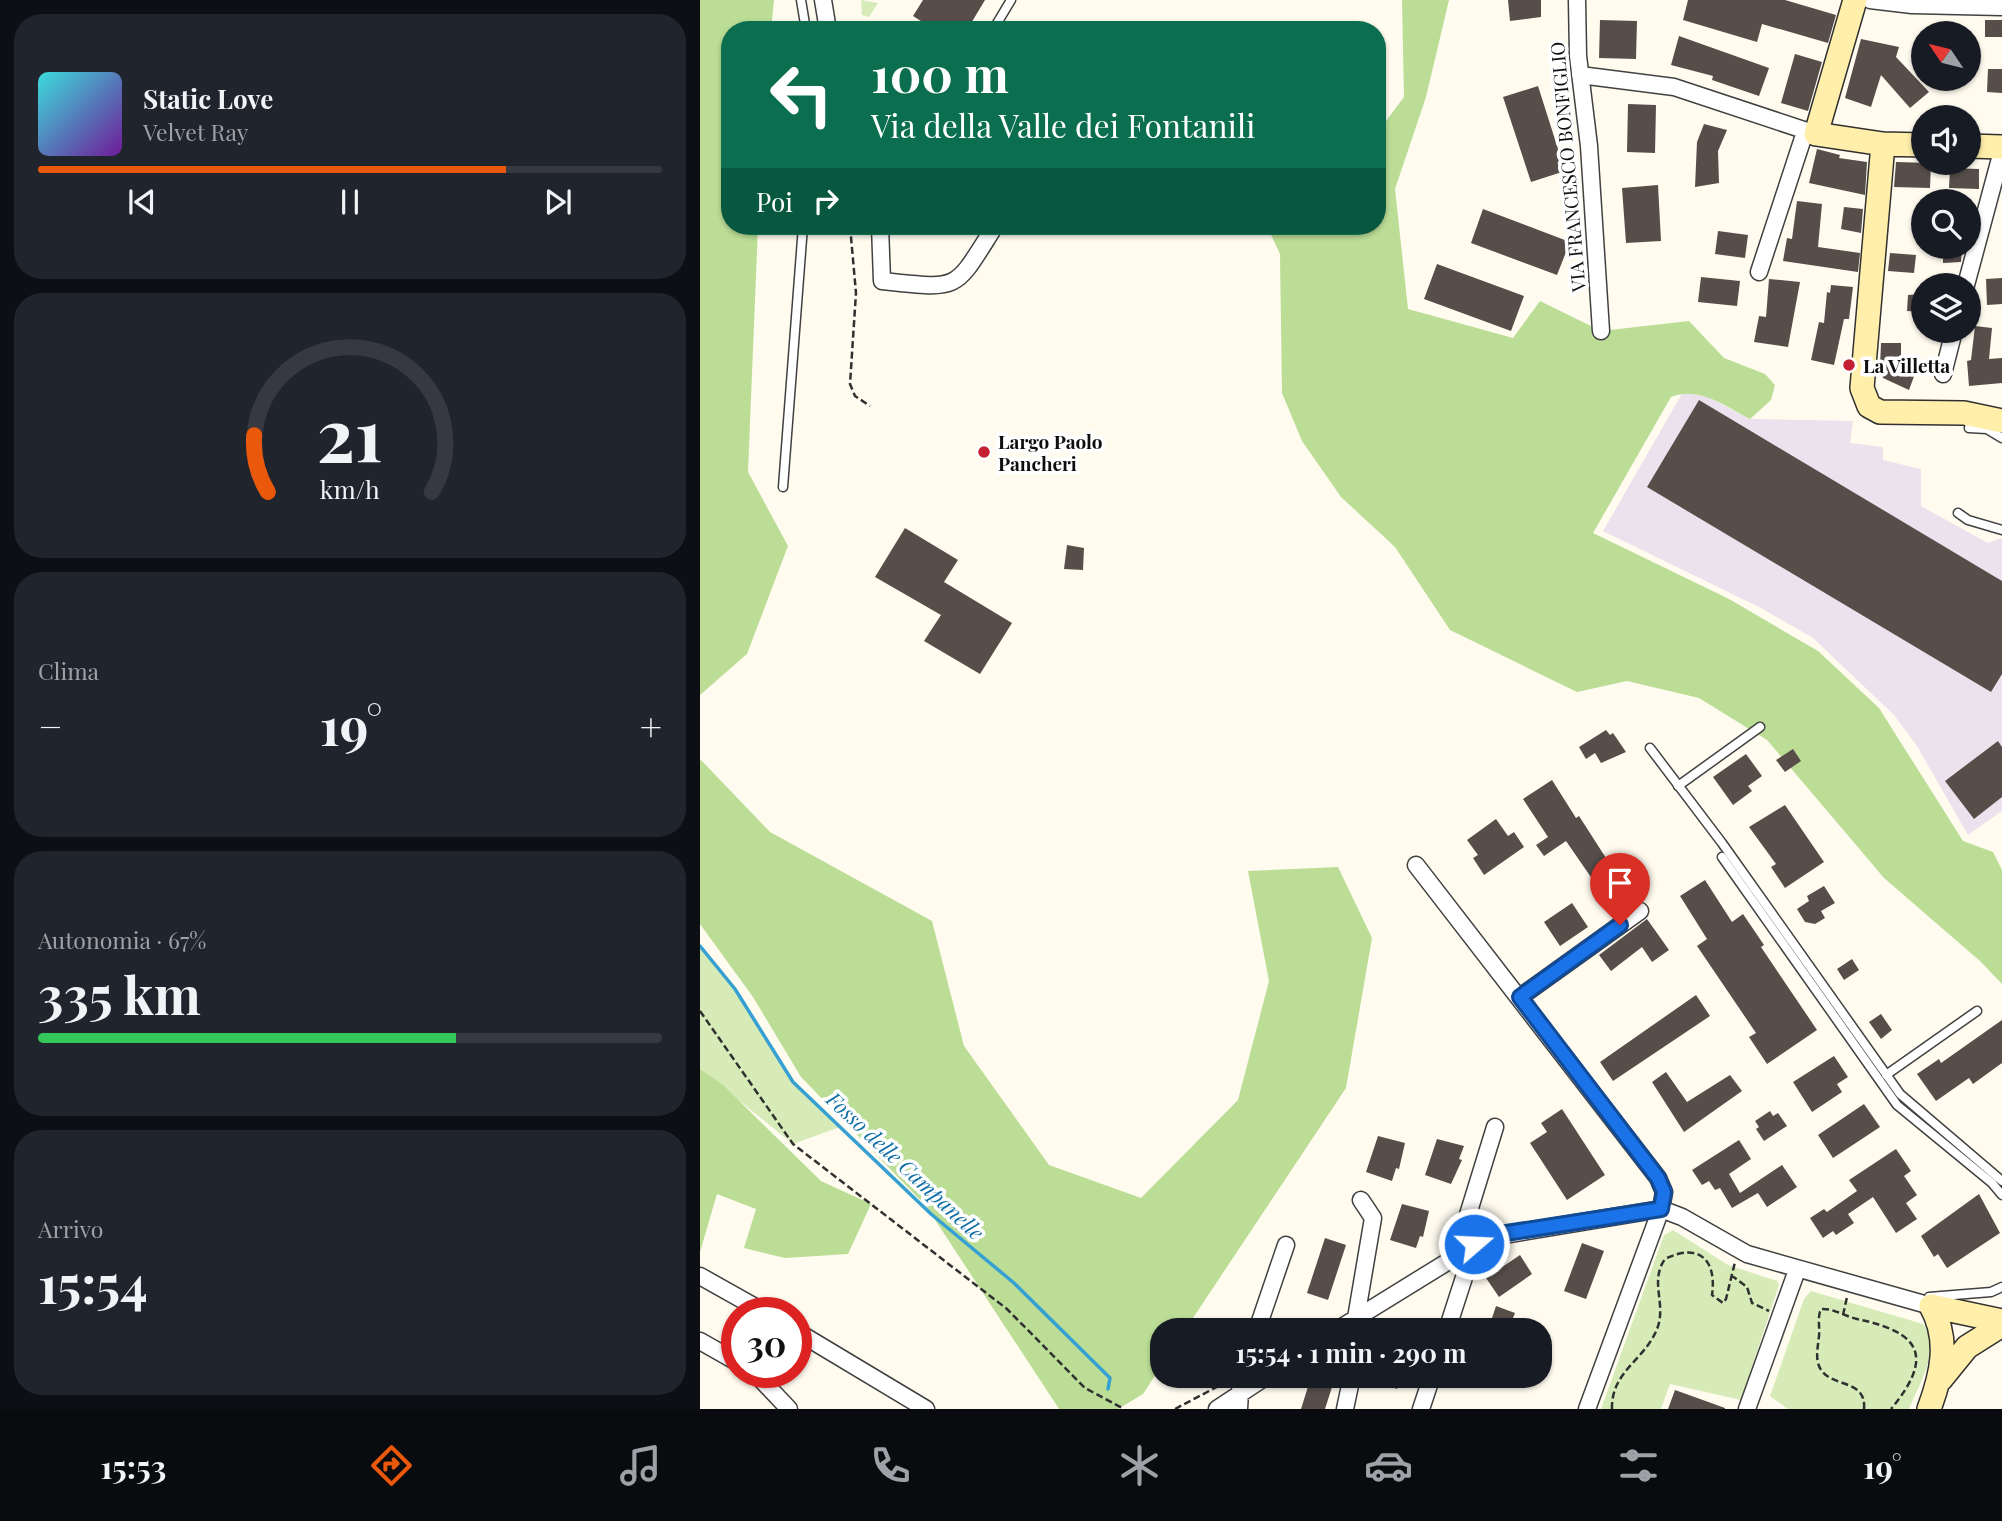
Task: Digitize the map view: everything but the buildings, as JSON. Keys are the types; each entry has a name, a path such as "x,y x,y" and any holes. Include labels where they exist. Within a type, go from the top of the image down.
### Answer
{"street":[{"path":"824,0 827,21"},
{"name":"VIA FRANCESCO BONFIGLIO","path":"1577,0 1580,75 1589,146 1601,331"},
{"path":"1759,272 1811,133 1855,0"},
{"path":"1870,0 1912,5 2002,7"},
{"path":"1580,75 1674,87 1811,133 1883,144 1911,145"},
{"path":"1883,144 1862,388 1869,406 1880,412 1972,414 2002,421"},
{"path":"1969,273 2002,149 1981,147"},
{"path":"880,235 882,281 947,286 962,279 989,235"},
{"path":"1943,374 1951,343"},
{"path":"1416,865 1658,1178 1664,1192 1661,1209 1587,1409"},
{"path":"1520,997 1640,911"},
{"path":"1451,1318 1470,1259 1466,1221 1495,1127"},
{"path":"1356,1318 1373,1218 1361,1200"},
{"path":"1364,1318 1469,1247 1500,1234 1661,1209 1682,1217 1739,1251 1905,1300 2002,1323"},
{"path":"1261,1318 1286,1245"},
{"path":"1747,1409 1797,1270"},
{"path":"700,1276 737,1297"},
{"path":"1931,1306 1942,1339 1940,1381"},
{"path":"1929,1409 1940,1381 1967,1347 2002,1323"},
{"path":"700,1341 721,1353"},
{"path":"812,1341 926,1409"},
{"path":"769,1388 789,1409"},
{"path":"1345,1409 1349,1388"},
{"path":"1421,1409 1428,1388"},
{"path":"1217,1409 1240,1390"}],"lane":[{"path":"802,0 805,21"},
{"path":"999,21 1012,0"},
{"path":"783,487 802,235"},
{"path":"1972,414 1969,428 1987,429 2002,438"},
{"path":"1958,513 1968,520 2002,530"},
{"path":"1678,786 1760,727"},
{"path":"1650,748 1908,1103 2002,1181"},
{"path":"1722,857 1897,1105 1992,1183 2002,1195"},
{"path":"1886,1075 1977,1011"},
{"path":"1905,1300 1991,1292 2002,1287"}],"path":[{"path":"851,235 856,293 850,384 855,396 870,406"},
{"path":"700,1011 793,1144 1007,1309 1085,1388 1124,1409"},
{"path":"1612,1409 1619,1376 1646,1347 1658,1327 1662,1314 1656,1279 1665,1259 1687,1252 1696,1253 1706,1259 1713,1269 1712,1295 1719,1303 1727,1300 1739,1251"},
{"path":"1731,1275 1747,1287 1752,1303 1781,1316"},
{"path":"1843,1315 1846,1301"},
{"path":"1864,1409 1863,1395 1857,1388 1830,1378 1819,1365 1818,1314 1824,1308 1885,1325 1908,1338 1913,1346 1916,1368 1914,1379 1891,1409"},
{"path":"1175,1409 1224,1381 1240,1390"}],"shaded area":[{"path":"1683,392 1706,396 1750,419 1853,421 1850,443 1883,447 1883,460 1921,469 1921,506 1988,543 2002,538 2002,811 1968,835 1917,746 1894,715 1813,638 1761,608 1603,531"}],"green space":[{"path":"700,0 774,0 772,21 721,21 721,235 758,235 748,472 788,546 747,654 700,695"},
{"path":"861,0 878,3 869,17 862,15"},
{"path":"1402,0 1449,0 1426,97 1395,189 1408,309 1513,338 1540,301 1601,331 1689,321 1724,358 1765,374 1775,385 1771,400 1750,419 1702,396 1681,394 1671,397 1593,533 1729,599 1818,651 1879,708 1963,841 1993,852 2002,870 2002,984 1980,961 1884,878 1767,740 1699,698 1627,681 1577,692 1450,630 1395,547 1341,497 1302,441 1282,393 1280,254 1271,235 1386,235 1386,121 1404,97"},
{"path":"700,759 770,832 932,921 964,1046 1049,1165 1141,1198 1238,1100 1269,981 1248,871 1338,867 1372,938 1346,1088 1193,1318 1150,1318 1150,1383 1143,1394 1118,1409 1059,1409 926,1206 801,1077 753,997 700,924"},
{"path":"700,946 735,989 793,1082 840,1127 793,1144 700,1069"},
{"path":"700,1069 723,1085 821,1181 871,1204 848,1254 785,1258 744,1248 756,1209 717,1194 700,1252"},
{"path":"1673,1230 1728,1265 1777,1281 1779,1285 1741,1400 1670,1384 1661,1409 1601,1409 1664,1235"},
{"path":"1811,1291 1923,1324 1928,1334 1930,1355 1909,1409 1788,1409 1770,1396 1804,1299"}],"waterway":[{"name":"Fosso delle Campanelle","path":"700,946 735,989 793,1082 931,1214 1014,1283 1110,1378 1108,1389"}],"place":[{"name":"La Villetta","path":"1849,365"},
{"name":"Largo Paolo Pancheri","path":"984,452"}],"route":[{"path":"1474,1244 1500,1234 1634,1211 1661,1209 1664,1192 1658,1178 1520,997 1620,925"}]}
